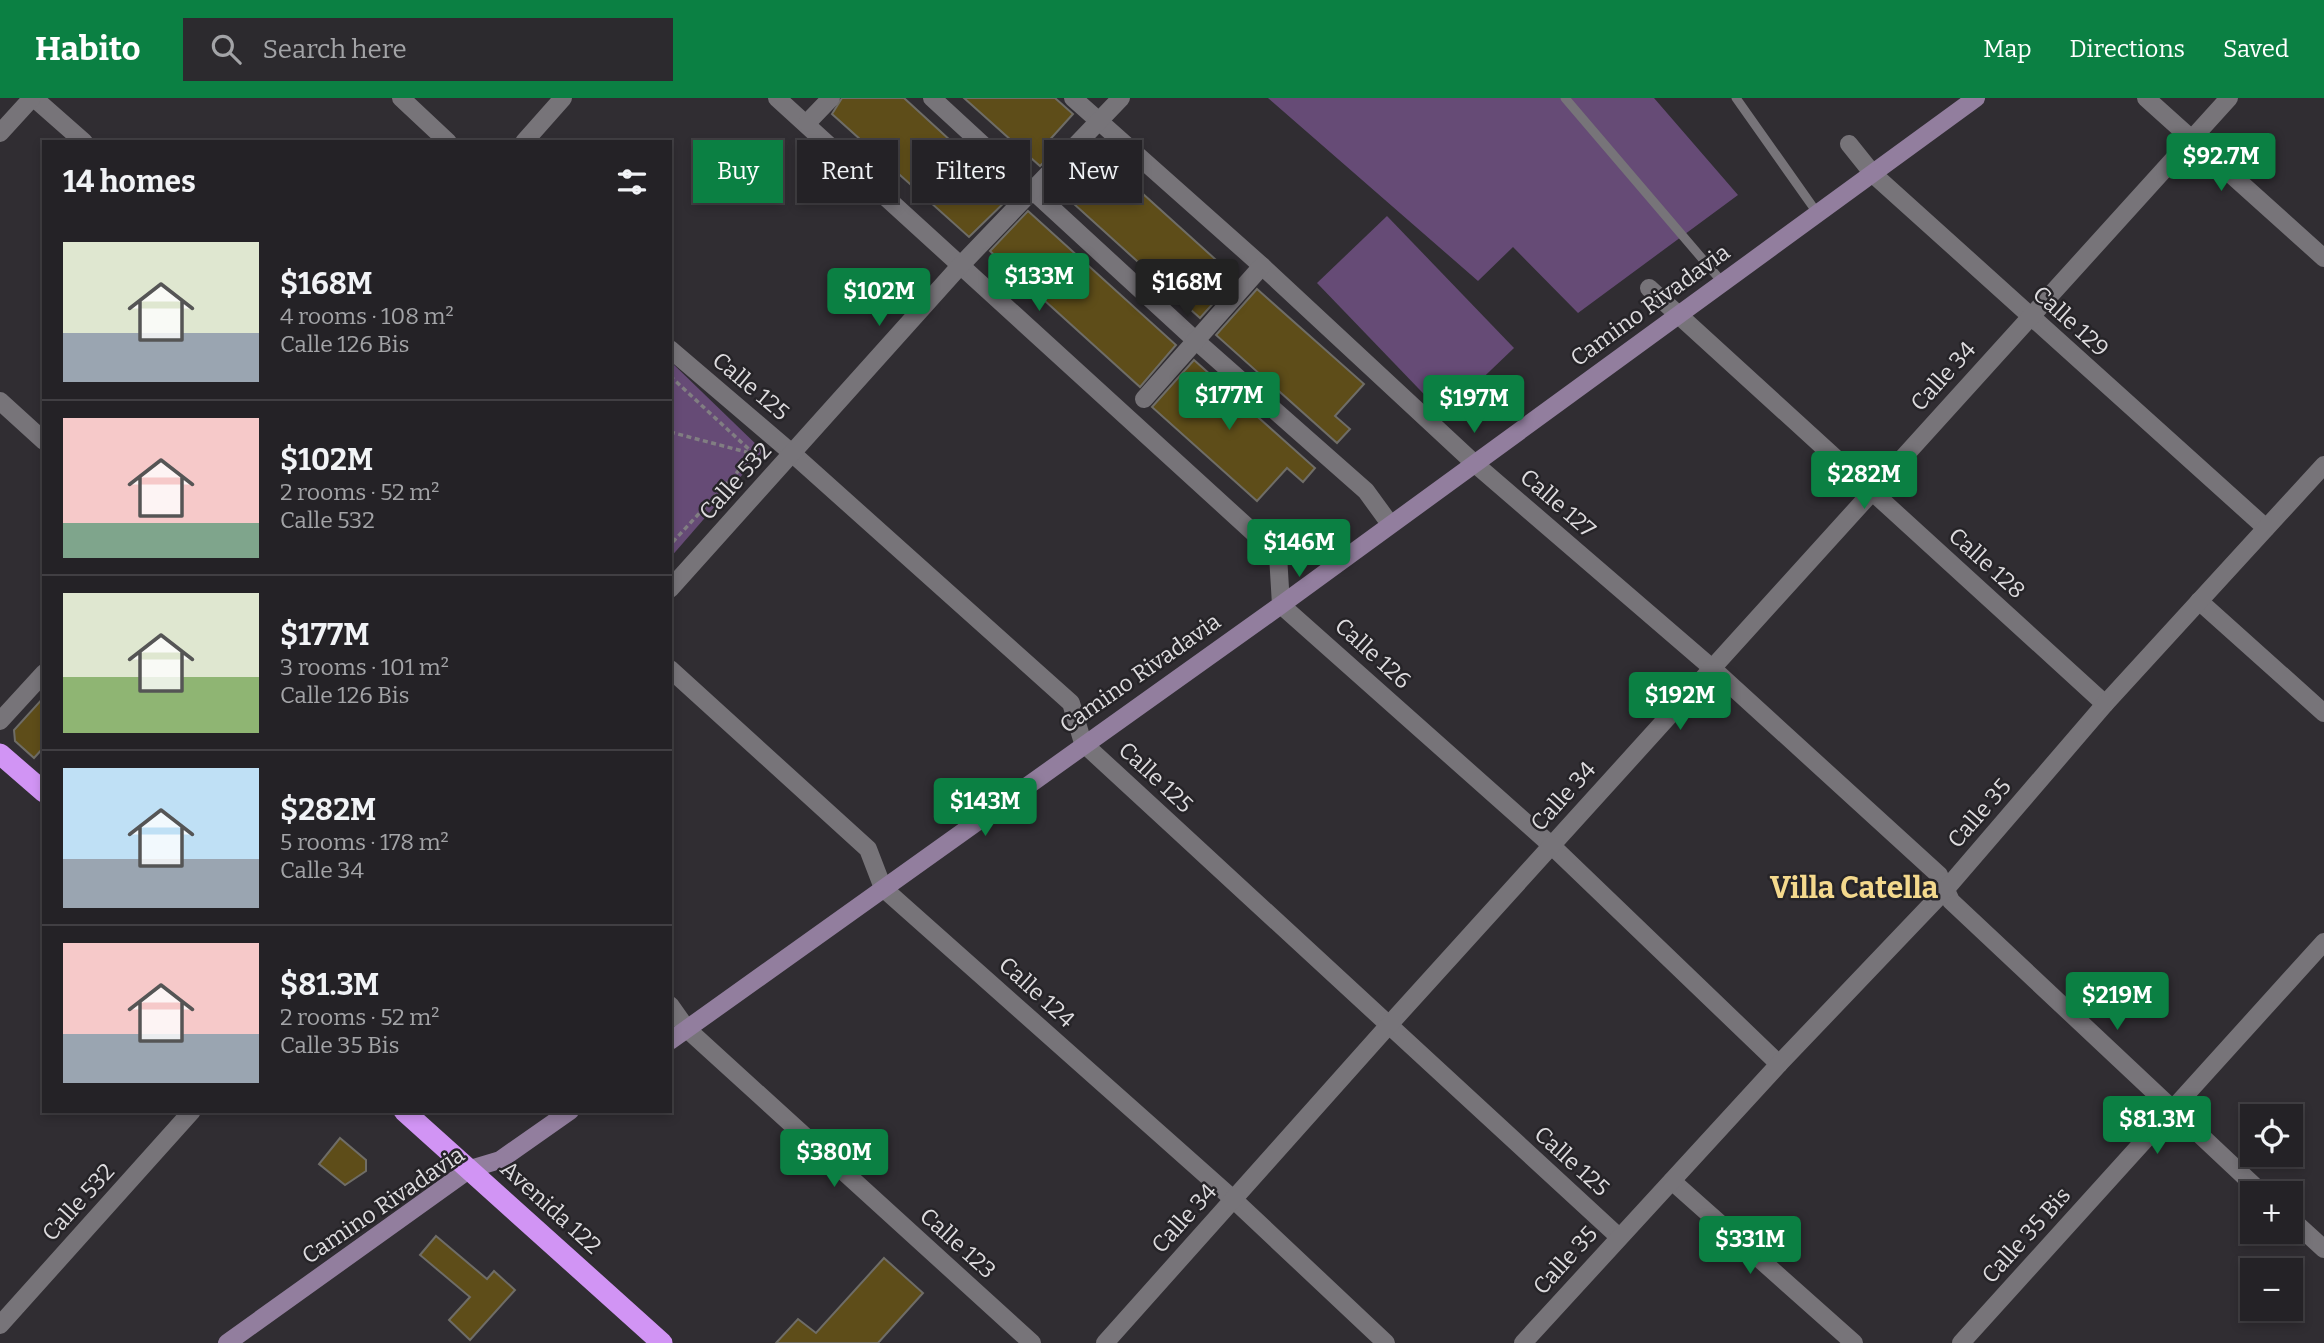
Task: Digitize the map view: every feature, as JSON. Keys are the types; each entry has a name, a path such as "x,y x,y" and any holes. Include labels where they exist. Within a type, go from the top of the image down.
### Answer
{"highway":[{"path":"0,754 42,790"},
{"name":"Avenida 122","path":"406,1113 662,1343"}],"main road":[{"name":"Camino Rivadavia","path":"672,1040 1083,743 1281,605 1976,98"},
{"name":"Camino Rivadavia","path":"227,1343 470,1169 500,1160 567,1113"}],"street":[{"path":"0,133 33,98 82,140"},
{"path":"401,98 446,140"},
{"path":"526,140 563,98"},
{"path":"777,98 1278,555 1281,605"},
{"path":"807,123 831,98"},
{"path":"932,98 1194,340 1366,491 1390,524"},
{"name":"Calle 127","path":"1073,98 1262,266 1474,463 1712,668 1939,875 1946,889"},
{"name":"Calle 532","path":"672,587 960,267 1121,98"},
{"path":"2146,98 2324,258"},
{"name":"Calle 34","path":"1105,1343 1551,845 2029,316 2192,142 2229,98"},
{"name":"Calle 129","path":"1849,144 1873,174 2266,528"},
{"path":"1144,399 1262,266"},
{"name":"Calle 128","path":"1650,288 2105,704"},
{"name":"Calle 125","path":"672,351 793,454 1071,703 1083,743 1619,1237"},
{"path":"0,401 42,439"},
{"name":"Calle 35","path":"1523,1343 1779,1064 1946,889 2105,704 2324,465"},
{"path":"2199,601 2324,713"},
{"name":"Calle 126","path":"1281,605 1551,845 1779,1064"},
{"name":"Calle 124","path":"672,671 868,849 884,888 1233,1199 1386,1343"},
{"path":"0,721 42,675"},
{"path":"1946,889 1951,901 2249,1181"},
{"name":"Calle 35 Bis","path":"1961,1343 2324,942"},
{"name":"Calle 123","path":"672,1008 687,1029 1032,1343"},
{"name":"Calle 532","path":"0,1325 190,1113"},
{"path":"1672,1181 1854,1343"},
{"path":"2303,1230 2324,1249"}],"lane":[{"path":"1565,98 1723,283"},
{"path":"1736,98 1818,214"}],"path":[{"path":"672,378 754,454"},
{"path":"672,433 754,454"},
{"path":"672,543 754,454 763,451 793,454"}],"shaded area":[{"path":"1268,98 1654,98 1738,195 1578,313 1513,247 1478,281"},
{"path":"1387,216 1514,348 1444,415 1317,283"},
{"path":"672,363 763,451 672,556"}],"building":[{"path":"842,98 904,98 950,140 912,140 912,186 898,173 898,140 861,140 832,114"},
{"path":"964,98 1055,98 1073,114 1050,140 1044,140 1044,162 1040,166 1030,157 1030,140 1011,140"},
{"path":"1142,193 1236,278 1200,318 1073,203 1142,203"},
{"path":"931,203 1004,203 969,237"},
{"path":"1028,211 1176,345 1140,387 990,251"},
{"path":"1257,289 1364,384 1335,416 1350,429 1337,443 1216,335"},
{"path":"1194,360 1315,468 1303,482 1287,468 1257,501 1152,407"},
{"path":"42,699 42,749 34,758 15,741 14,730"},
{"path":"340,1138 366,1160 366,1171 345,1185 319,1164"},
{"path":"436,1236 487,1279 494,1271 515,1290 470,1340 449,1320 470,1297 420,1255"},
{"path":"884,1258 923,1293 878,1343 776,1343 798,1319 816,1333"}],"district":[{"name":"Villa Catella","path":"1854,888"}]}
